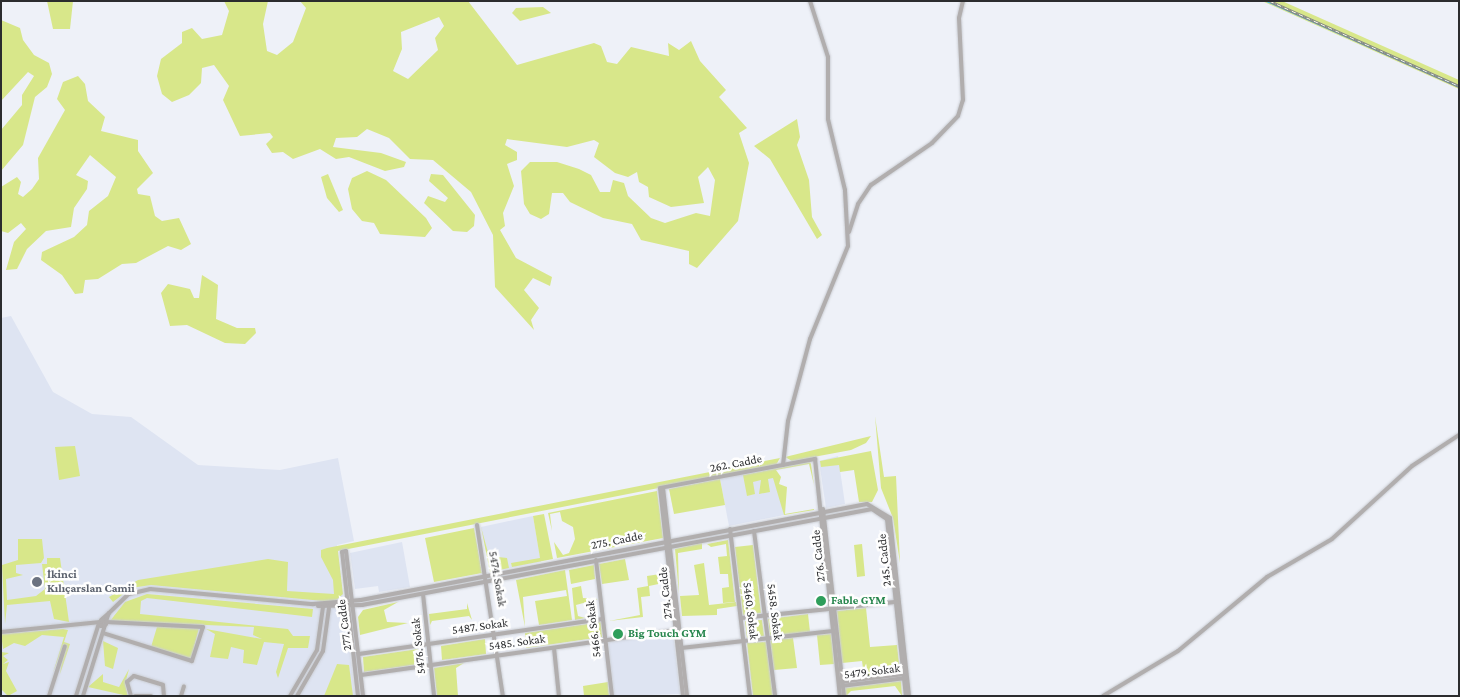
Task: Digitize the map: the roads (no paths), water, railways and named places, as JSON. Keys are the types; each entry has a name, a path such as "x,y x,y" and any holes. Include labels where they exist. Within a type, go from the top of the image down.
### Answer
{"street":[{"path":"810,1 829,61 828,119 843,174 848,239"},
{"path":"783,465 788,421 810,339 826,292 846,257 848,239 858,204 871,185 936,139 958,116 963,100 959,18 963,1"},
{"path":"1103,696 1178,651 1267,577 1332,539 1412,466 1459,435"},
{"name":"262. Cadde","path":"662,488 815,459"},
{"name":"276. Cadde","path":"815,459 841,684 840,696"},
{"name":"274. Cadde","path":"662,488 686,696"},
{"name":"275. Cadde","path":"313,604 350,602 822,511 871,506"},
{"name":"275. Cadde","path":"313,604 329,608 351,607 754,531 871,506"},
{"name":"245. Cadde","path":"871,506 886,515 907,696"},
{"name":"5474. Sokak","path":"477,525 496,634 503,696"},
{"name":"5460. Sokak","path":"730,529 750,696"},
{"name":"5458. Sokak","path":"754,531 775,696"},
{"name":"274. Cadde","path":"670,546 683,696"},
{"name":"277. Cadde","path":"344,552 359,654 363,696"},
{"name":"5466. Sokak","path":"595,555 612,696"},
{"path":"76,696 95,637 102,623 109,613 129,594 150,589 313,604"},
{"name":"5476. Sokak","path":"423,594 434,696"},
{"path":"741,618 897,602"},
{"path":"290,696 314,654 323,607"},
{"name":"277. Cadde","path":"351,607 358,696"},
{"path":"297,696 320,656 329,608"},
{"name":"276. Cadde","path":"833,609 833,631 844,696"},
{"name":"5487. Sokak","path":"359,654 603,619"},
{"path":"83,696 103,633 102,623"},
{"path":"1,632 102,623 203,627 192,661 103,633"},
{"name":"5485. Sokak","path":"361,676 676,630"},
{"path":"680,648 833,631"},
{"path":"95,637 101,639"},
{"path":"49,696 65,646"},
{"path":"554,648 559,696"},
{"path":"314,654 320,656"},
{"path":"151,696 133,695 127,682 134,676 163,685 164,696"},
{"name":"5479. Sokak","path":"841,684 905,676"},
{"path":"181,696 184,686"}],"waterway":[{"path":"1266,1 1459,87"}],"railway":[{"path":"1270,1 1459,86"}],"place":[{"name":"İkinci Kılıçarslan Camii","path":"37,582"},
{"name":"Fable GYM","path":"821,601"},
{"name":"Big Touch GYM","path":"618,634"}]}
